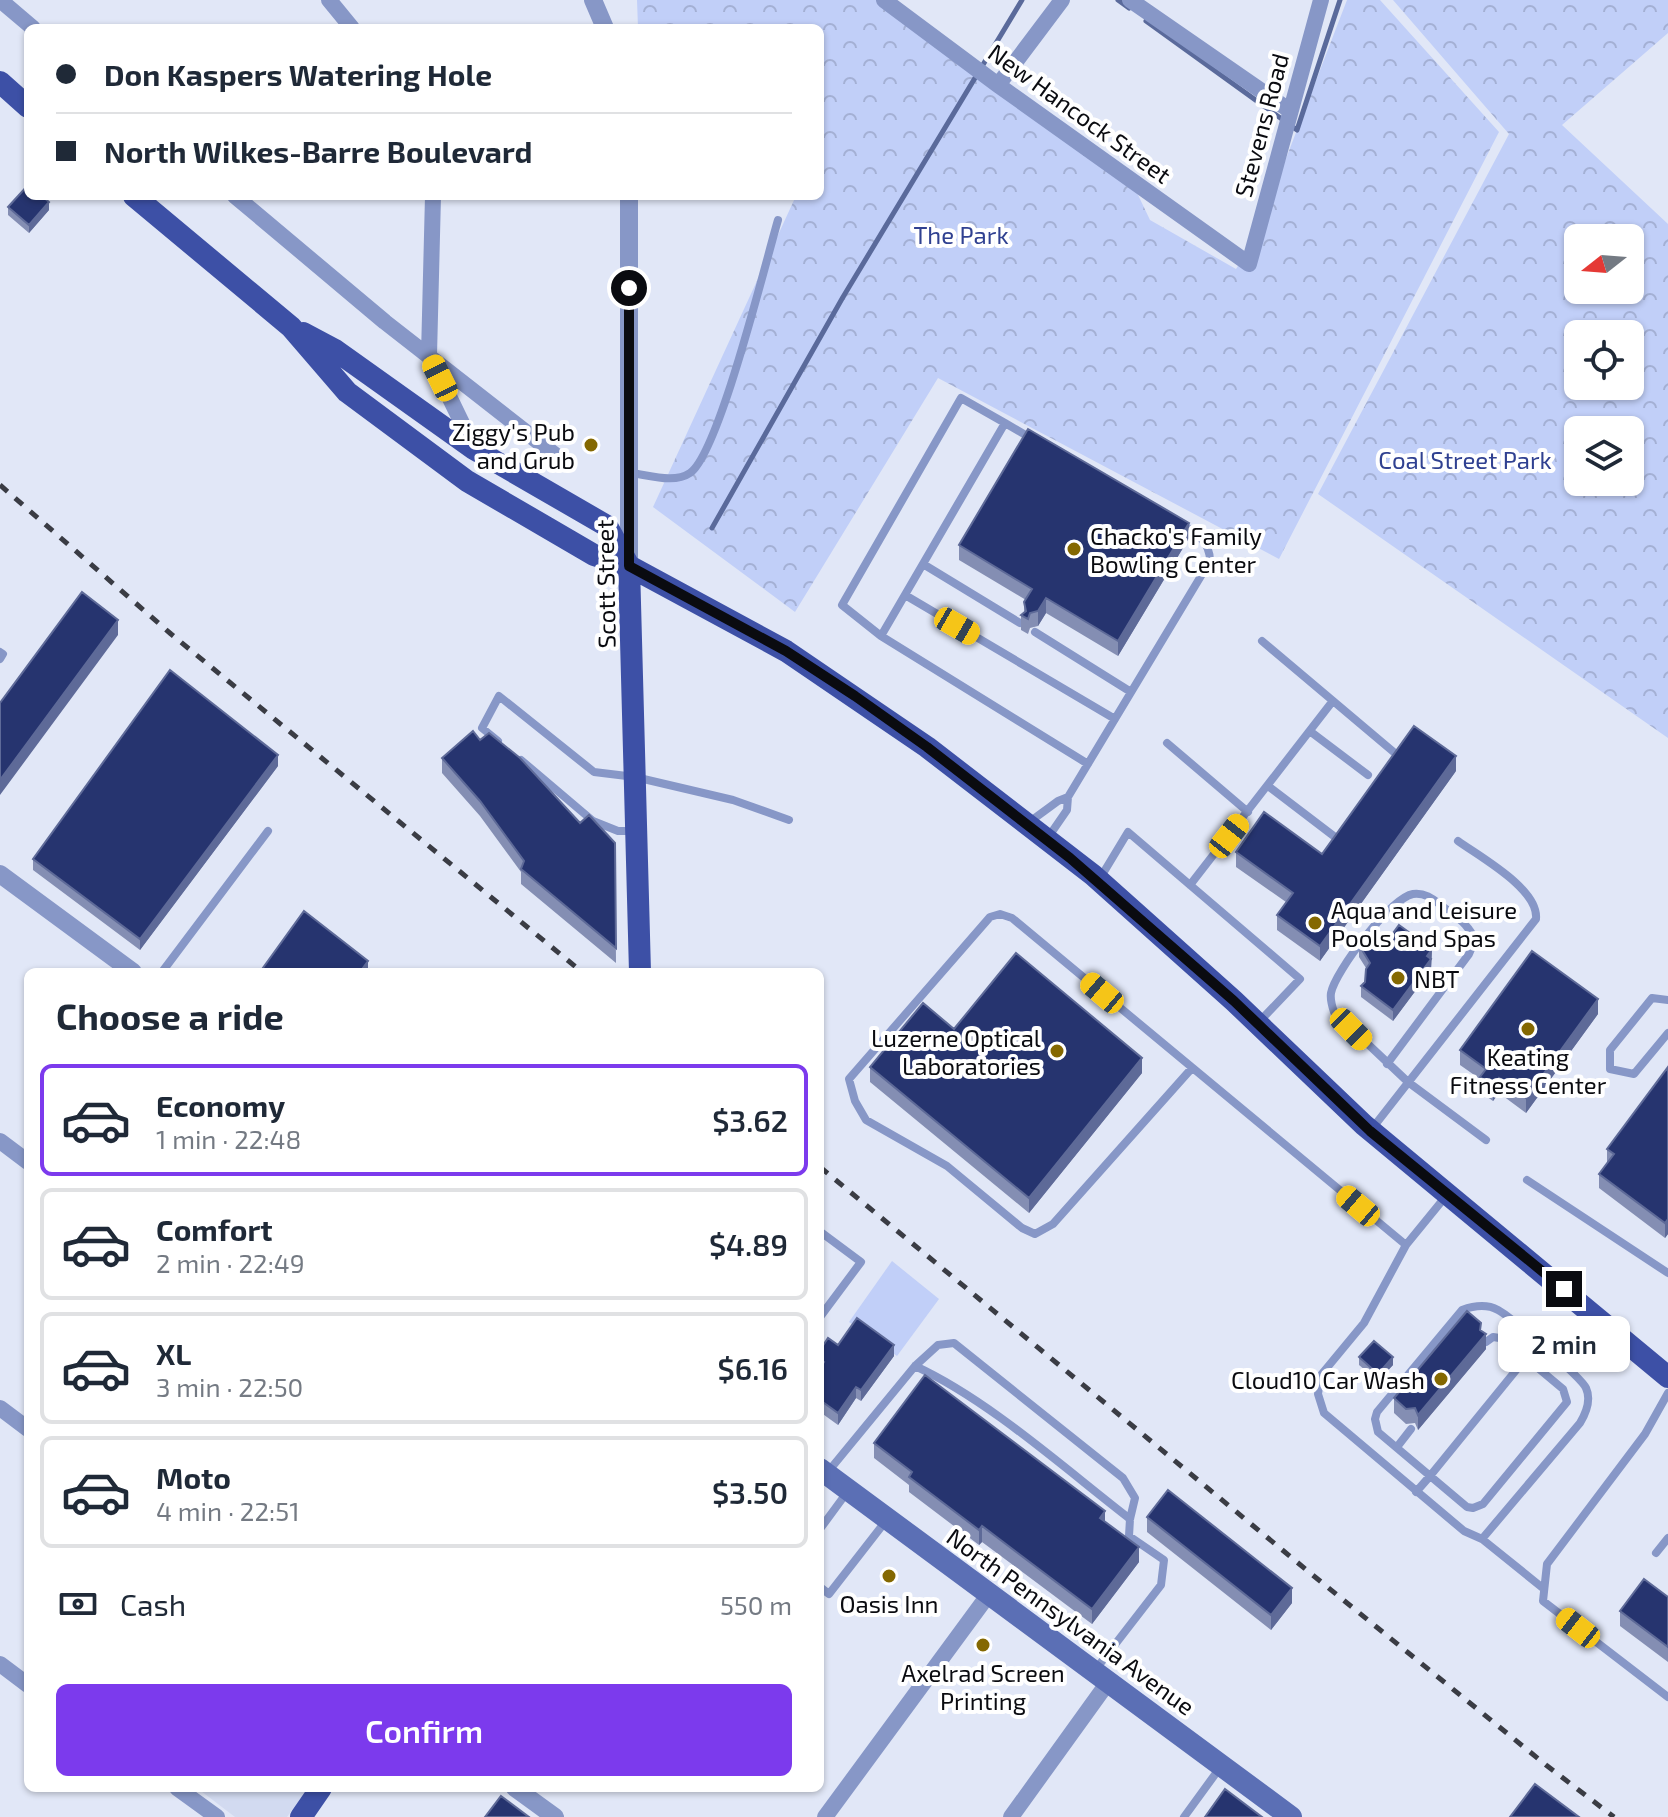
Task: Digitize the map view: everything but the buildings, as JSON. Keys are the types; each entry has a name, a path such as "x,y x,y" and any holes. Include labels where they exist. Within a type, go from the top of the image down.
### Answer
{"main road":[{"path":"0,82 24,103"},
{"path":"0,89 24,104"},
{"path":"139,200 291,327 347,392 467,481 594,555 629,566 798,659 927,747 1099,880 1370,1131 1668,1377"},
{"path":"291,327 335,350 474,449 607,526 629,566"},
{"name":"Scott Street","path":"629,566 640,968"},
{"name":"North Pennsylvania Avenue","path":"824,1472 1291,1817"},
{"path":"301,1817 318,1792"}],"street":[{"path":"0,0 28,24"},
{"path":"329,0 349,24"},
{"path":"593,0 603,24"},
{"name":"New Hancock Street","path":"884,0 1249,264"},
{"path":"998,85 1062,0"},
{"path":"1130,0 1289,110"},
{"name":"Stevens Road","path":"1249,264 1321,0"},
{"path":"240,200 385,322 563,461"},
{"path":"433,200 429,355 474,449"},
{"name":"Scott Street","path":"629,200 629,566"},
{"path":"0,874 128,968"},
{"path":"0,1141 24,1159"},
{"path":"0,1408 24,1426"},
{"path":"825,1817 989,1594"},
{"path":"0,1664 24,1682"},
{"path":"1011,1817 1102,1676"},
{"path":"183,1792 217,1817"},
{"path":"521,1792 555,1817"}],"lane":[{"path":"630,473 677,479 690,473 701,462 718,423 778,220"},
{"path":"1047,447 961,398 842,605 881,636 1088,764"},
{"path":"881,636 1005,423"},
{"path":"1047,840 1067,810 1068,797 1210,561 1210,552 1198,534 1171,518"},
{"path":"923,564 1020,623"},
{"path":"905,595 1115,719"},
{"path":"1035,632 1131,692"},
{"path":"1262,641 1396,754"},
{"path":"0,652 3,654 0,659"},
{"path":"505,747 482,728 499,696 594,772 635,777 733,800 789,820"},
{"path":"1190,885 1332,702"},
{"path":"1311,732 1368,775"},
{"path":"1167,743 1248,812"},
{"path":"516,756 593,821 618,831 636,831"},
{"path":"1268,786 1335,837"},
{"path":"1026,824 1068,797"},
{"path":"165,968 268,831"},
{"path":"1099,880 1128,832 1300,979 1257,1024"},
{"path":"1370,1131 1536,919 1537,911 1532,899 1517,884 1458,841"},
{"path":"1387,1064 1469,954 1475,940 1470,928 1429,896 1417,893 1404,897 1364,937 1331,992 1334,1012 1387,1064 1408,1082 1486,1140"},
{"path":"1192,1068 1053,1224 1035,1234 1022,1228 947,1166 866,1120 855,1101 849,1079 990,917 1000,914 1012,918 1406,1245"},
{"path":"1668,1000 1652,998 1610,1050 1610,1069 1634,1074 1668,1033"},
{"path":"1527,1180 1668,1273"},
{"path":"1447,1195 1406,1245 1364,1323 1321,1375 1318,1394 1324,1413 1331,1421 1464,1531 1482,1539 1544,1589"},
{"path":"824,1234 861,1262 824,1312"},
{"path":"1482,1539 1580,1423 1588,1397 1581,1380 1498,1310 1471,1306 1462,1310 1377,1412 1375,1419 1378,1432 1467,1507 1478,1507 1567,1402 1563,1389 1506,1339 1493,1337 1486,1342"},
{"path":"824,1470 915,1366 938,1345 954,1343 1123,1478 1135,1498 1129,1536 1164,1560 1161,1585 1102,1676"},
{"path":"1416,1492 1526,1358"},
{"path":"915,1366 939,1377 992,1413 1130,1519"},
{"path":"1668,1393 1645,1434 1547,1564 1543,1601 1668,1697"},
{"path":"1397,1447 1411,1429"},
{"path":"824,1524 849,1490"},
{"path":"824,1590 829,1594 887,1518"},
{"path":"1656,1553 1668,1538"},
{"path":"1184,1817 1222,1765"}],"shaded area":[{"path":"202,1792 305,1792 287,1817 235,1817"}],"green space":[{"name":"The Park","path":"637,0 881,0 1130,178 1150,220 1236,269 1255,239 1347,0 1380,0 1499,132 1279,559 938,378 795,612 653,507 794,200 824,200 824,24 638,24"},
{"name":"Coal Street Park","path":"1393,0 1668,0 1668,33 1562,125 1668,224 1668,738 1318,494 1509,134"},
{"path":"892,1261 939,1299 897,1356 849,1322"}],"waterway":[{"path":"712,528 843,297 1022,0"},
{"path":"1118,0 1129,8"},
{"path":"1146,21 1297,130 1340,0"}],"railway":[{"path":"0,485 171,634 577,968"},
{"path":"824,1170 1309,1572 1614,1817"}],"place":[{"name":"Ziggy's Pub and Grub","path":"591,445"},
{"name":"Chacko's Family Bowling Center","path":"1074,549"},
{"name":"Aqua and Leisure Pools and Spas","path":"1315,923"},
{"name":"NBT","path":"1398,978"},
{"name":"Keating Fitness Center","path":"1528,1029"},
{"name":"Luzerne Optical Laboratories","path":"1057,1051"},
{"name":"Cloud10 Car Wash","path":"1441,1379"},
{"name":"Oasis Inn","path":"889,1576"},
{"name":"Axelrad Screen Printing","path":"983,1645"}],"route":[{"path":"629,288 629,566 786,651 855,696 927,747 1099,880 1234,1001 1370,1131 1564,1289"}]}
